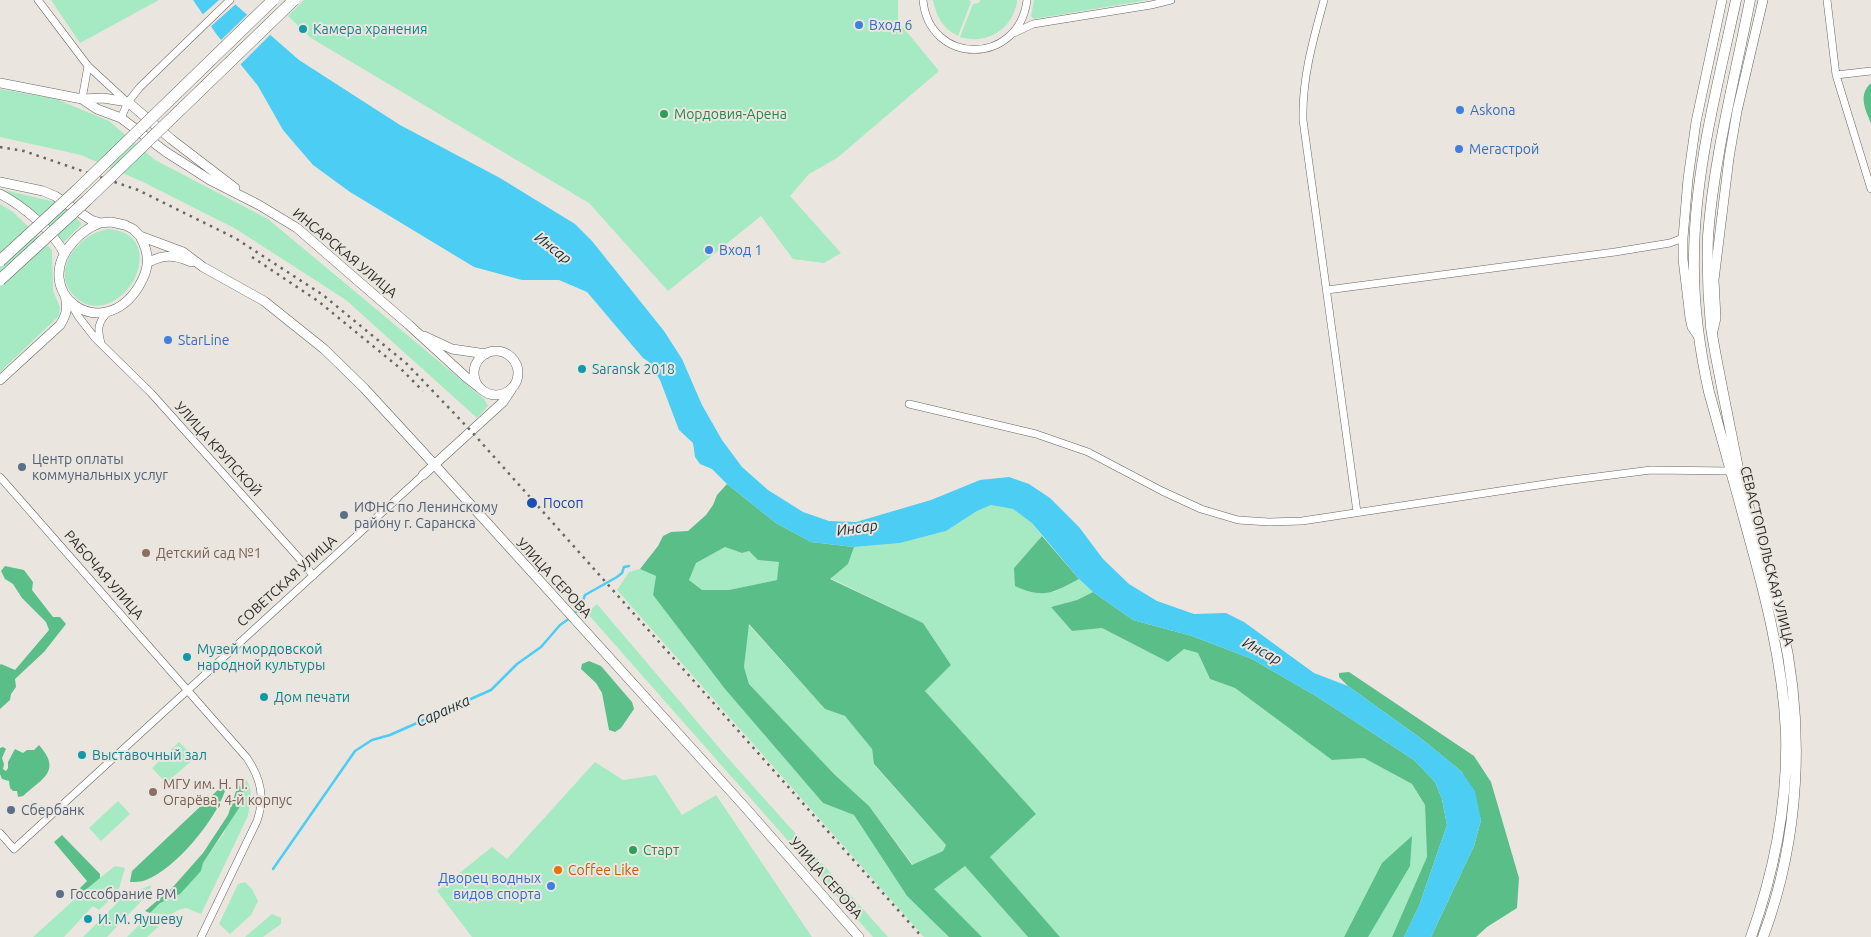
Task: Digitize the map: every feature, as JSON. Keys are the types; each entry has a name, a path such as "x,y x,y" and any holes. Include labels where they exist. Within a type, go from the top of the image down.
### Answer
{"main road":[{"path":"0,261 78,190 273,0"},
{"path":"0,280 88,200 294,0"},
{"name":"СЕВАСТОПОЛЬСКАЯ УЛИЦА","path":"1736,0 1708,131 1696,212 1694,255 1699,337 1709,392 1760,577 1778,653 1783,692 1786,734 1784,789 1777,842 1761,909 1751,937"},
{"name":"СЕВАСТОПОЛЬСКАЯ УЛИЦА","path":"1750,0 1726,114 1711,212 1708,255 1715,355 1739,469 1782,625 1792,681 1796,753 1793,813 1784,870 1763,937"}],"street":[{"path":"38,0 88,66 128,102"},
{"path":"121,118 128,102 140,86 230,0"},
{"path":"923,0 927,16 934,30 945,40 959,47 969,49 989,48 1014,32 1032,24 1151,5 1171,0"},
{"path":"1014,32 1023,17 1027,0"},
{"path":"1324,0 1308,58 1304,80 1303,110 1357,512"},
{"path":"1699,337 1692,327 1690,318 1683,259 1683,238 1688,179 1696,122 1722,0"},
{"path":"1712,333 1716,318 1714,280 1729,158 1739,102 1763,0"},
{"path":"1827,0 1836,75 1871,189"},
{"path":"82,99 88,66"},
{"path":"1836,75 1871,71"},
{"name":"ИНСАРСКАЯ УЛИЦА","path":"0,83 82,99 103,98 128,102 171,139 251,200"},
{"name":"ИНСАРСКАЯ УЛИЦА","path":"82,99 97,109 121,118 166,152 210,180 251,200 297,228 466,378 482,390"},
{"name":"УЛИЦА СЕРОВА","path":"0,182 43,191 70,204 86,217 100,223 117,222 133,229 140,236 183,252 203,266 264,301 324,349 364,388 744,806 859,937"},
{"path":"0,194 28,214 56,240 64,253"},
{"path":"0,380 60,324 66,315 68,307 66,297 60,285 59,276 64,253 82,233 100,223"},
{"path":"101,343 98,327 103,317 124,302 143,280 149,262 140,236"},
{"path":"1327,290 1615,252 1670,243 1683,238"},
{"name":"УЛИЦА СЕРОВА","path":"149,262 162,257 172,256 203,266"},
{"path":"66,297 80,310 99,314 108,312"},
{"name":"УЛИЦА КРУПСКОЙ","path":"66,297 86,328 151,393 308,567 313,576"},
{"name":"ИНСАРСКАЯ УЛИЦА","path":"417,333 452,349 486,354"},
{"path":"482,390 495,395 502,394 512,388 518,376 518,370 512,358 501,352 486,354 481,358 475,370 476,382 490,401 490,414"},
{"name":"СОВЕТСКАЯ УЛИЦА","path":"0,833 14,849 434,466 503,402 512,388"},
{"path":"909,404 1036,434 1088,452 1201,509 1238,520 1269,522 1302,521 1651,470 1731,471"},
{"name":"РАБОЧАЯ УЛИЦА","path":"0,477 247,758 259,778 262,808 201,937"}],"green space":[{"path":"51,0 159,0 80,43"},
{"name":"Мордовия-Арена","path":"304,0 898,0 898,21 939,71 837,158 809,174 790,196 841,253 824,263 793,259 761,216 668,291 589,203 311,38 288,16"},
{"path":"933,0 969,0 971,2 958,36 944,26 936,11"},
{"path":"981,0 1017,0 1017,3 1009,21 996,33 979,39 960,37 973,4"},
{"path":"1034,0 1148,0 1034,19 1031,16"},
{"path":"1871,83 1871,123 1865,107 1864,97"},
{"path":"0,89 56,99 109,121 155,160 268,219 484,399 488,406 477,418 346,300 236,229 143,182 81,155 0,137"},
{"path":"0,189 55,202 69,211 82,224 64,242 27,205"},
{"path":"0,204 13,212 52,250 53,291 60,307 59,316 0,372"},
{"path":"109,229 127,234 137,244 140,258 137,272 130,286 119,298 105,305 89,305 79,300 71,292 66,282 65,272 68,261 80,243 89,236"},
{"path":"727,484 776,523 811,542 854,547 848,564 830,579 923,623 951,665 925,691 1036,814 990,857 1060,937 1028,937 965,866 934,889 982,937 949,937 907,896 854,815 823,803 725,689 653,595 656,576 640,569 658,546 663,536 671,532 688,531 706,515 717,495","holes":["725,547 742,553 749,551 758,560 779,562 777,580 729,590 702,590 689,580 696,563","749,624 825,709 845,716 872,749 874,764 946,845 943,851 912,865 869,806 834,774 749,684 744,667"]},
{"path":"991,505 1013,509 1032,523 1042,536 1014,568 1054,592 1079,579 1093,592 1077,600 1051,607 1072,631 1102,628 1168,662 1184,649 1198,653 1210,679 1235,688 1332,760 1364,758 1412,784 1425,805 1427,858 1392,937 1368,937 1382,863 1344,937 1060,937 990,857 1036,814 925,691 951,665 923,623 830,578 848,564 854,547 900,543 946,531 977,511"},
{"path":"1042,536 1079,579 1048,593 1033,592 1015,586 1014,568"},
{"path":"725,547 742,553 749,551 758,560 780,562 777,580 729,590 702,590 689,580 696,563"},
{"path":"5,566 24,570 33,582 32,590 53,617 60,617 66,624 44,652 15,679 16,687 11,694 10,700 0,709 0,665 15,670 49,630 46,622 22,598 13,584 5,579 1,571"},
{"path":"640,569 656,576 653,595 725,689 823,803 854,815 907,896 949,937 924,937 617,590 629,572"},
{"path":"1093,592 1133,620 1192,636 1252,659 1316,696 1414,760 1435,782 1442,799 1447,825 1419,906 1404,937 1392,937 1427,857 1425,805 1412,784 1364,758 1332,760 1235,688 1210,679 1198,653 1184,649 1168,662 1102,628 1072,631 1051,607 1077,600"},
{"path":"597,604 727,757 888,937 873,937 587,613"},
{"path":"748,624 825,709 845,716 872,749 874,765 946,845 943,851 913,865 869,806 834,774 749,684 744,668"},
{"path":"589,661 601,666 632,702 634,709 621,728 615,732 609,730 602,693 596,683 581,669 582,664"},
{"path":"1349,672 1474,756 1491,782 1519,878 1517,908 1487,927 1476,937 1431,937 1474,846 1481,820 1462,772 1423,740 1348,686 1339,677 1339,673"},
{"path":"179,742 195,758 166,783 152,768"},
{"path":"39,745 49,761 47,774 23,796 18,797 17,791 13,791 10,788 9,781 2,779 0,774 0,748 6,749 2,758 3,769 6,771 8,762 15,749 23,753 27,750 34,750"},
{"name":"Старт","path":"595,762 623,780 656,775 682,815 716,795 812,937 472,937 437,891 492,847 507,859"},
{"path":"246,780 251,792 248,816 201,914 186,908 170,915 150,913 201,871 203,863 224,833 243,789 238,785"},
{"path":"238,785 243,789 243,798 239,808 203,863 201,871 180,894 160,903 150,913 145,911 172,888 203,853 228,815"},
{"path":"221,787 225,791 220,803 193,843 169,866 157,874 144,881 130,882 132,871"},
{"path":"118,801 130,814 101,841 89,828"},
{"path":"62,835 100,874 100,878 83,892 80,888 87,881 54,842"},
{"path":"1412,836 1410,866 1368,937 1344,937 1382,863"},
{"path":"115,866 125,868 118,892 99,910 93,906 64,937 33,937 86,889"},
{"path":"965,866 1028,937 982,937 933,889"},
{"path":"245,882 252,889 258,901 251,915 230,934 219,924 238,884"},
{"path":"151,885 150,892 107,937 83,937 123,897"},
{"path":"272,914 281,918 281,924 263,937 245,937"},
{"path":"146,918 167,919 147,937 127,937"}],"water":[{"name":"Инсар","path":"193,0 233,0 236,5 299,60 400,125 500,178 575,224 592,241 664,331 682,359 702,405 722,440 742,467 768,490 803,512 829,521 856,522 931,500 980,480 1009,477 1029,484 1050,498 1079,527 1103,559 1129,584 1157,601 1194,614 1226,613 1244,622 1314,673 1348,686 1423,740 1462,772 1475,791 1481,820 1474,846 1431,937 1404,937 1419,906 1447,825 1442,799 1435,782 1414,760 1316,696 1252,659 1192,636 1133,620 1093,592 1079,579 1032,523 1013,509 991,505 977,511 946,531 900,543 854,547 811,542 776,523 727,484 712,469 700,464 695,457 693,443 679,430 660,380 649,362 643,358 587,292 559,280 522,280 474,267 350,192 313,165 283,130 258,86 217,35"}],"pier":[{"path":"219,0 236,0 237,3 209,28 201,16"},
{"path":"249,13 273,32 239,66 219,42"}],"waterway":[{"name":"Саранка","path":"574,614 580,608 585,595 617,577 622,573 624,567 629,566"},
{"name":"Саранка","path":"273,869 355,751 372,740 390,735 491,690 517,664 541,647 560,625 570,618"}],"railway":[{"path":"0,147 24,151 138,190 235,238 323,295 407,364 471,431 922,937"},
{"path":"252,257 318,301 401,369 423,391"}],"place":[{"name":"Вход 6","path":"859,25"},
{"name":"Камера хранения","path":"303,29"},
{"name":"Askona","path":"1460,110"},
{"name":"Мордовия-Арена","path":"664,114"},
{"name":"Мегастрой","path":"1459,149"},
{"name":"Вход 1","path":"709,250"},
{"name":"StarLine","path":"168,340"},
{"name":"Saransk 2018","path":"582,369"},
{"name":"Центр оплаты коммунальных услуг","path":"22,467"},
{"name":"Посоп","path":"532,503"},
{"name":"ИФНС по Ленинскому району г. Саранска","path":"344,515"},
{"name":"Детский сад №1","path":"146,553"},
{"name":"Музей мордовской народной культуры","path":"187,657"},
{"name":"Дом печати","path":"264,697"},
{"name":"Выставочный зал","path":"82,755"},
{"name":"МГУ им. Н. П. Огарёва, 4-й корпус","path":"153,792"},
{"name":"Сбербанк","path":"11,810"},
{"name":"Старт","path":"633,850"},
{"name":"Coffee Like","path":"558,870"},
{"name":"Дворец водных видов спорта","path":"551,886"},
{"name":"Госсобрание РМ","path":"60,894"},
{"name":"И. М. Яушеву","path":"88,919"}]}
